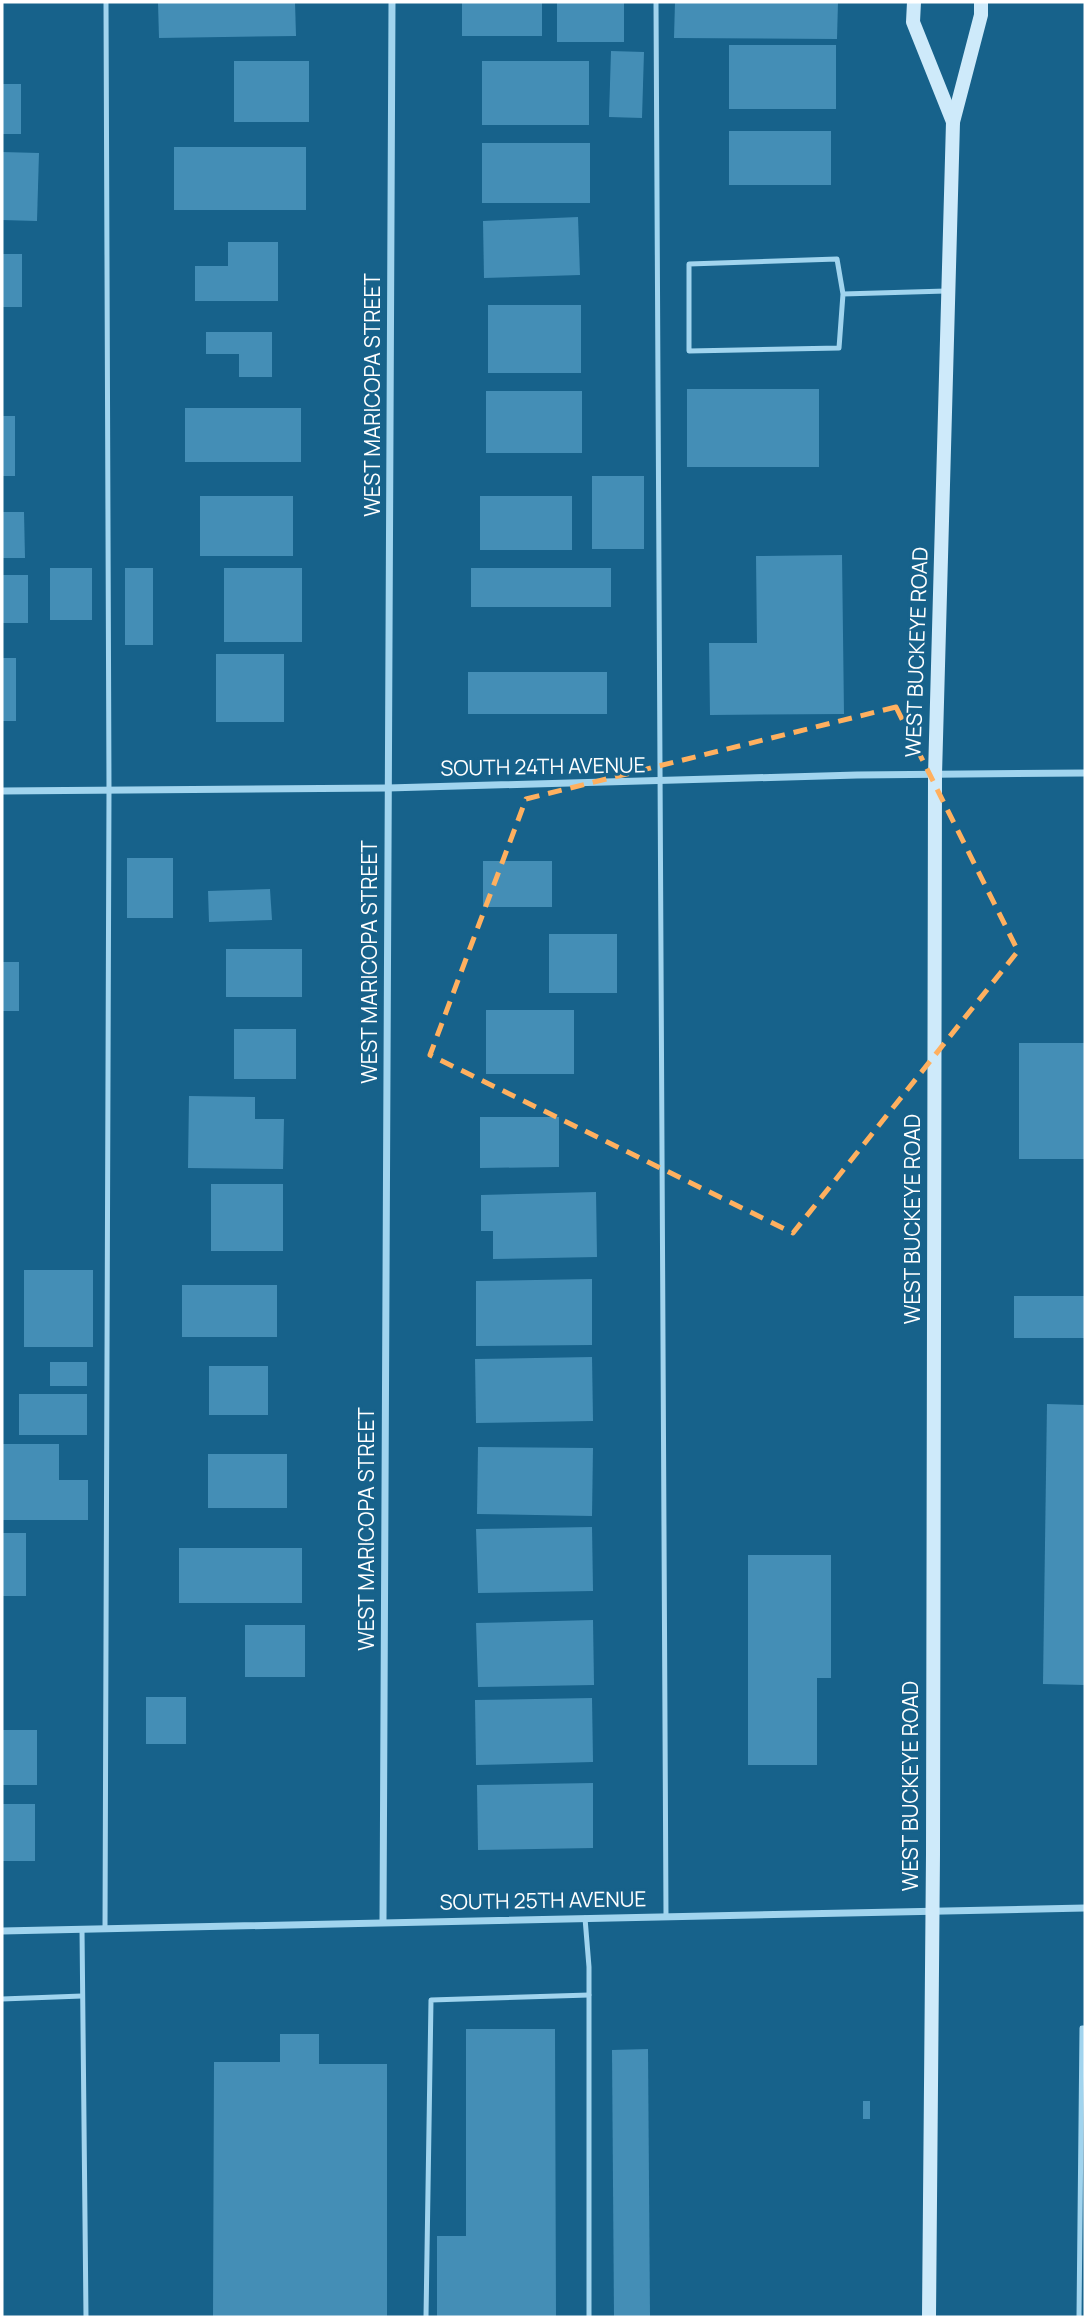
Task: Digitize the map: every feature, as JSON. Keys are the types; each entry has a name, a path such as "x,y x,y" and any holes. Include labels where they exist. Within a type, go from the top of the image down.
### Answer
{"main road":[{"name":"WEST BUCKEYE ROAD","path":"914,2 914,22 953,122"},
{"name":"WEST BUCKEYE ROAD","path":"929,2317 935,775 953,122 981,15 981,2"}],"street":[{"name":"WEST MARICOPA STREET","path":"383,1922 392,2"},
{"name":"SOUTH 24TH AVENUE","path":"2,791 388,788 1085,774"},
{"name":"SOUTH 25TH AVENUE","path":"2,1931 1085,1908"}],"lane":[{"path":"105,1929 109,789 106,2"},
{"path":"656,2 666,1915"},
{"path":"838,259 843,294 839,348 689,351 689,264 838,259"},
{"path":"843,294 949,291"},
{"path":"585,1918 589,1995 589,2317"},
{"path":"82,1929 86,2317"},
{"path":"426,2317 431,2000 589,1995"},
{"path":"2,1999 82,1996"},
{"path":"1079,2317 1082,2028 1085,2028"}],"highlighted area":[{"path":"896,707 1018,951 793,1233 430,1055 526,799"}],"building":[{"path":"158,2 295,2 296,36 159,38"},
{"path":"462,2 542,2 542,36 462,36"},
{"path":"557,2 624,2 624,42 557,42"},
{"path":"675,2 838,2 837,39 674,38"},
{"path":"729,45 836,45 836,109 729,109"},
{"path":"611,51 644,52 642,118 609,117"},
{"path":"234,61 309,61 309,122 234,122"},
{"path":"482,61 589,61 589,125 482,125"},
{"path":"2,84 21,84 21,134 2,134"},
{"path":"729,131 831,131 831,185 729,185"},
{"path":"482,143 590,143 590,203 482,203"},
{"path":"174,147 306,147 306,210 174,210"},
{"path":"2,152 39,153 37,221 2,220"},
{"path":"578,217 580,275 484,278 483,221"},
{"path":"228,242 278,242 278,301 195,301 195,266 228,266"},
{"path":"2,254 22,254 22,307 2,307"},
{"path":"488,305 581,305 581,373 488,373"},
{"path":"206,332 272,332 272,377 239,377 239,354 206,354"},
{"path":"687,389 819,389 819,467 687,467"},
{"path":"486,391 582,391 582,453 486,453"},
{"path":"185,408 301,408 301,462 185,462"},
{"path":"2,416 15,416 15,476 2,476"},
{"path":"592,476 644,476 644,549 592,549"},
{"path":"200,496 293,496 293,556 200,556"},
{"path":"480,496 572,496 572,550 480,550"},
{"path":"2,512 24,512 25,558 2,558"},
{"path":"842,555 844,714 710,715 709,643 757,643 756,556"},
{"path":"50,568 92,568 92,620 50,620"},
{"path":"125,568 153,568 153,645 125,645"},
{"path":"224,568 302,568 302,642 224,642"},
{"path":"471,568 611,568 611,607 471,607"},
{"path":"2,575 28,575 28,623 2,623"},
{"path":"216,654 284,654 284,722 216,722"},
{"path":"2,658 16,658 16,721 2,721"},
{"path":"468,672 607,672 607,714 468,714"},
{"path":"127,858 173,858 173,918 127,918"},
{"path":"483,861 552,861 552,907 483,907"},
{"path":"270,889 272,920 209,922 208,891"},
{"path":"549,934 617,934 617,993 549,993"},
{"path":"226,949 302,949 302,997 226,997"},
{"path":"2,962 19,962 19,1011 2,1011"},
{"path":"486,1010 574,1010 574,1074 486,1074"},
{"path":"234,1029 296,1029 296,1079 234,1079"},
{"path":"1019,1043 1085,1043 1085,1159 1019,1159"},
{"path":"189,1096 255,1097 255,1119 284,1119 283,1169 188,1168"},
{"path":"480,1117 559,1117 559,1167 480,1168"},
{"path":"211,1184 283,1184 283,1251 211,1251"},
{"path":"596,1192 597,1257 493,1259 493,1231 481,1231 481,1195"},
{"path":"24,1270 93,1270 93,1347 24,1347"},
{"path":"592,1279 592,1345 476,1346 476,1281"},
{"path":"182,1285 277,1285 277,1337 182,1337"},
{"path":"1014,1296 1085,1296 1085,1338 1014,1338"},
{"path":"592,1357 593,1421 476,1423 475,1359"},
{"path":"50,1362 87,1362 87,1386 50,1386"},
{"path":"209,1366 268,1366 268,1415 209,1415"},
{"path":"19,1394 87,1394 87,1435 19,1435"},
{"path":"1047,1404 1085,1405 1085,1685 1043,1684"},
{"path":"2,1444 59,1444 59,1480 88,1480 88,1520 2,1520"},
{"path":"478,1447 593,1448 592,1516 477,1514"},
{"path":"208,1454 287,1454 287,1508 208,1508"},
{"path":"592,1527 593,1591 478,1593 476,1529"},
{"path":"2,1533 26,1533 26,1596 2,1596"},
{"path":"179,1548 302,1548 302,1603 179,1603"},
{"path":"748,1555 831,1555 831,1678 817,1678 817,1765 748,1765"},
{"path":"593,1620 594,1685 478,1687 476,1623"},
{"path":"245,1625 305,1625 305,1677 245,1677"},
{"path":"146,1697 186,1697 186,1744 146,1744"},
{"path":"592,1698 593,1762 476,1765 475,1700"},
{"path":"2,1730 37,1730 37,1785 2,1785"},
{"path":"593,1783 593,1848 478,1850 477,1785"},
{"path":"2,1804 35,1804 35,1861 2,1861"},
{"path":"466,2029 555,2029 556,2317 437,2317 437,2236 466,2236"},
{"path":"280,2034 319,2034 319,2064 387,2064 387,2317 213,2317 214,2062 280,2062"},
{"path":"648,2049 650,2317 614,2317 612,2050"},
{"path":"863,2101 870,2101 870,2119 863,2119"}]}
